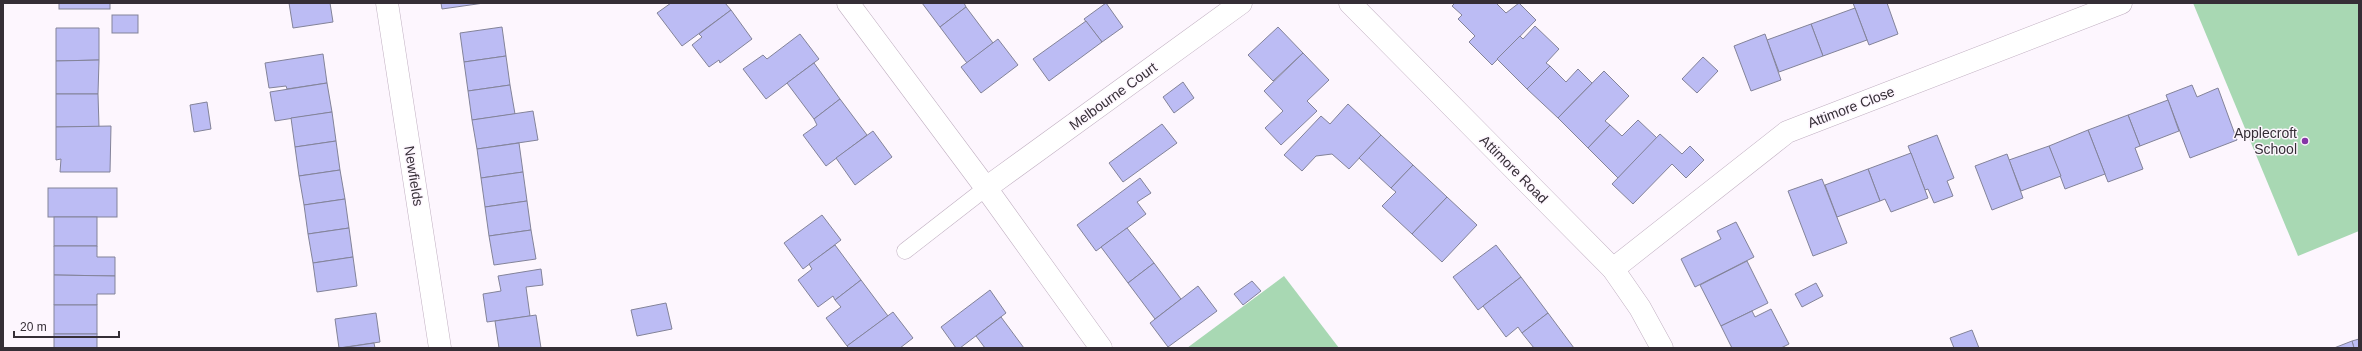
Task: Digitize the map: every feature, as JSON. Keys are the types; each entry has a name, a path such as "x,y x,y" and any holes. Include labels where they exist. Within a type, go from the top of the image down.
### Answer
{"street":[{"name":"Newfields","path":"387,3 440,348"},
{"path":"848,3 986,188 1101,348"},
{"name":"Melbourne Court","path":"986,188 1241,3"},
{"name":"Attimore Road","path":"1350,3 1613,269 1640,308 1662,348"},
{"name":"Attimore Close","path":"1613,269 1787,132 2121,3"}],"lane":[{"path":"905,251 986,188"}],"green space":[{"name":"Applecroft School","path":"2193,3 2359,3 2359,231 2298,256"},
{"path":"1284,276 1339,348 1187,348"}],"building":[{"path":"59,3 110,3 110,9 59,9"},
{"path":"289,3 330,3 333,22 293,28"},
{"path":"441,3 484,3 442,9"},
{"path":"671,3 725,3 731,10 682,46 657,13"},
{"path":"922,3 964,3 966,7 940,27"},
{"path":"1106,3 1123,27 1102,42 1084,19"},
{"path":"1455,3 1496,3 1506,13 1519,3 1536,20 1492,65 1469,42 1475,36 1458,19 1462,15 1452,6"},
{"path":"1853,3 1887,3 1898,34 1869,45"},
{"path":"966,7 993,43 967,63 940,27"},
{"path":"1855,8 1867,40 1823,56 1811,24"},
{"path":"731,10 752,39 720,63 719,60 709,67 692,45 702,37 699,34"},
{"path":"112,15 138,15 138,33 112,33"},
{"path":"1086,21 1102,42 1049,81 1033,59"},
{"path":"1811,24 1823,56 1779,72 1767,40"},
{"path":"1535,26 1559,49 1546,63 1550,66 1527,89 1497,59 1520,36 1523,39"},
{"path":"502,27 506,56 464,62 460,33"},
{"path":"1278,27 1303,53 1273,81 1248,55"},
{"path":"56,28 99,28 99,60 56,61"},
{"path":"800,34 819,59 766,99 743,69 763,55 767,59"},
{"path":"1765,34 1781,80 1751,91 1734,46"},
{"path":"998,39 1018,65 981,93 961,67"},
{"path":"1303,53 1329,80 1307,101 1317,111 1281,145 1265,128 1283,111 1264,91"},
{"path":"323,54 327,83 287,89 286,86 269,88 265,63"},
{"path":"506,56 510,85 468,91 464,62"},
{"path":"1703,57 1718,71 1697,93 1682,79"},
{"path":"99,60 98,94 56,94 56,61"},
{"path":"814,63 840,99 814,119 787,83"},
{"path":"1550,66 1566,82 1578,69 1592,83 1558,118 1527,89"},
{"path":"1604,71 1629,96 1605,121 1610,125 1588,148 1558,118"},
{"path":"1183,82 1194,98 1174,113 1163,97"},
{"path":"327,83 332,112 275,121 270,92"},
{"path":"510,85 515,114 472,120 468,91"},
{"path":"2192,85 2197,97 2218,88 2237,140 2190,158 2166,95"},
{"path":"56,94 98,94 99,127 56,127"},
{"path":"840,99 867,135 826,166 803,135 817,125 814,119"},
{"path":"2168,100 2179,131 2140,146 2128,115"},
{"path":"207,102 211,129 194,132 190,105"},
{"path":"1348,104 1381,135 1349,169 1332,154 1316,156 1302,171 1284,155 1321,116 1330,124"},
{"path":"533,111 538,140 477,149 472,120"},
{"path":"332,112 336,141 295,147 291,118"},
{"path":"2128,115 2140,146 2135,148 2143,169 2108,182 2088,130"},
{"path":"1638,120 1657,138 1618,178 1588,148 1610,125 1622,136"},
{"path":"1162,124 1177,143 1123,182 1109,163"},
{"path":"111,126 110,172 60,172 61,159 56,160 56,127"},
{"path":"2088,130 2105,174 2065,189 2049,146"},
{"path":"873,131 892,157 855,185 836,158"},
{"path":"1660,134 1682,154 1690,146 1704,160 1686,178 1672,164 1633,204 1612,184"},
{"path":"1381,135 1413,165 1391,188 1359,158"},
{"path":"1937,135 1954,178 1947,181 1953,196 1934,203 1928,189 1925,190 1908,146"},
{"path":"336,141 340,170 299,176 295,147"},
{"path":"519,143 523,172 481,178 477,149"},
{"path":"2049,146 2061,176 2021,191 2009,160"},
{"path":"1911,153 1928,198 1891,212 1885,199 1880,201 1868,169"},
{"path":"2007,154 2023,198 1992,210 1975,166"},
{"path":"1413,165 1447,197 1412,234 1382,206 1396,192 1391,188"},
{"path":"1868,169 1880,201 1837,217 1825,185"},
{"path":"340,170 345,199 304,205 299,176"},
{"path":"523,172 527,201 485,207 481,178"},
{"path":"1140,178 1151,193 1137,202 1146,214 1096,251 1077,225"},
{"path":"1822,179 1847,243 1813,256 1788,191"},
{"path":"48,188 117,188 117,217 48,217"},
{"path":"1447,197 1477,225 1442,262 1412,234"},
{"path":"345,199 349,228 308,234 304,205"},
{"path":"527,201 531,230 489,236 485,207"},
{"path":"822,215 841,240 803,269 784,243"},
{"path":"54,217 97,217 97,246 54,246"},
{"path":"1736,222 1754,257 1695,287 1681,259 1721,239 1717,231"},
{"path":"349,228 353,257 313,263 308,234"},
{"path":"1127,228 1154,263 1128,283 1101,247"},
{"path":"531,230 536,259 494,265 489,236"},
{"path":"835,245 861,280 835,300 833,296 818,307 798,280 812,269 809,264"},
{"path":"1496,245 1521,277 1478,310 1453,277"},
{"path":"54,246 97,246 97,257 115,257 115,276 54,275"},
{"path":"353,257 357,286 317,292 313,263"},
{"path":"1747,261 1768,303 1721,326 1700,285"},
{"path":"1154,263 1181,299 1155,319 1128,283"},
{"path":"541,269 543,285 526,287 530,316 487,322 483,294 501,291 498,276"},
{"path":"54,275 115,276 115,294 97,294 97,305 54,305"},
{"path":"1521,277 1548,313 1522,333 1518,327 1506,337 1483,306"},
{"path":"861,280 888,316 847,346 826,318 841,307 835,300"},
{"path":"1252,281 1261,291 1243,305 1234,294"},
{"path":"1816,283 1823,296 1802,307 1795,294"},
{"path":"1198,286 1217,311 1168,347 1150,323"},
{"path":"990,290 1006,313 960,348 956,348 941,327"},
{"path":"666,303 672,329 637,336 631,310"},
{"path":"54,305 97,305 97,334 54,334"},
{"path":"1771,309 1789,344 1781,348 1732,348 1721,326 1752,311 1755,317"},
{"path":"893,312 913,338 900,348 849,348 847,346"},
{"path":"376,313 380,342 339,348 335,319"},
{"path":"1548,313 1574,348 1534,348 1522,333"},
{"path":"536,315 541,348 499,348 495,321"},
{"path":"1001,317 1024,348 985,348 976,336"},
{"path":"1972,330 1979,348 1954,348 1950,338"},
{"path":"54,334 97,334 97,348 54,348"},
{"path":"2359,339 2359,348 2354,348 2352,341"},
{"path":"2352,341 2354,348 2334,348"},
{"path":"374,343 375,348 341,348"}],"place":[{"name":"Applecroft School","path":"2305,141"}]}
